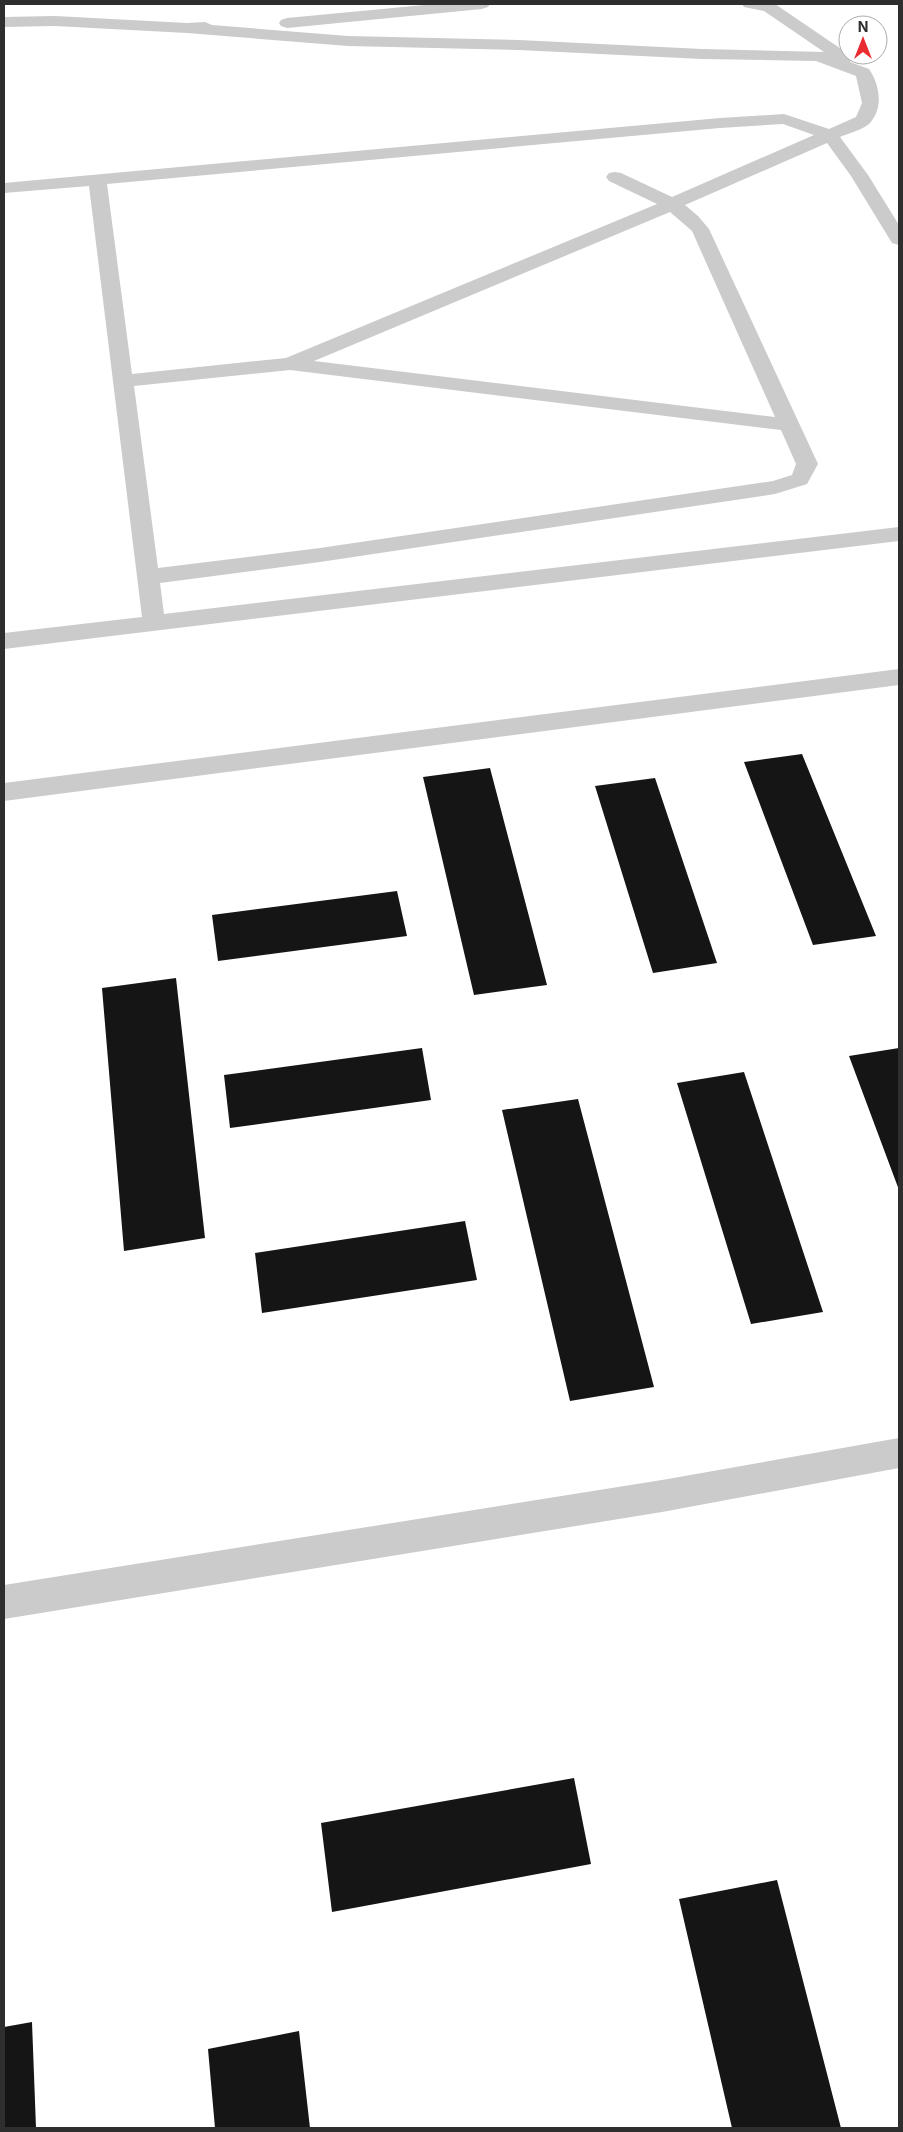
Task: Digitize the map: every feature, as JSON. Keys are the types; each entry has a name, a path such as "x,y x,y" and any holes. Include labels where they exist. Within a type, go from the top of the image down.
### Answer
{"lane":[{"path":"187,28 316,21 482,4"},
{"path":"290,364 672,204 862,121 870,112 872,102 863,73 768,5 750,4"},
{"path":"4,38 55,21"},
{"path":"4,22 55,21 187,28 348,41 519,45 702,54 818,56 863,73"},
{"path":"4,188 784,119 830,135 859,175 899,240"},
{"path":"148,577 320,555 774,487 800,479 807,464 700,229 690,216 672,204 615,177"},
{"path":"97,180 154,623"},
{"path":"123,381 290,364 790,425"},
{"path":"4,641 899,534"},
{"path":"4,792 899,677"},
{"path":"4,1602 652,1498 899,1453"}],"building":[{"path":"802,754 876,936 813,945 744,762"},
{"path":"490,768 547,985 474,995 423,777"},
{"path":"655,778 717,963 653,973 595,786"},
{"path":"397,891 407,936 218,961 212,915"},
{"path":"176,978 205,1238 124,1251 102,988"},
{"path":"422,1048 431,1100 230,1128 224,1075"},
{"path":"899,1048 899,1190 849,1056"},
{"path":"744,1072 823,1312 751,1324 677,1083"},
{"path":"578,1099 654,1387 570,1401 502,1110"},
{"path":"465,1221 477,1280 262,1313 255,1253"},
{"path":"574,1778 591,1864 332,1912 321,1823"},
{"path":"777,1880 841,2128 732,2128 679,1899"},
{"path":"32,2022 36,2128 4,2128 4,2027"},
{"path":"299,2031 310,2128 215,2128 208,2049"}]}
